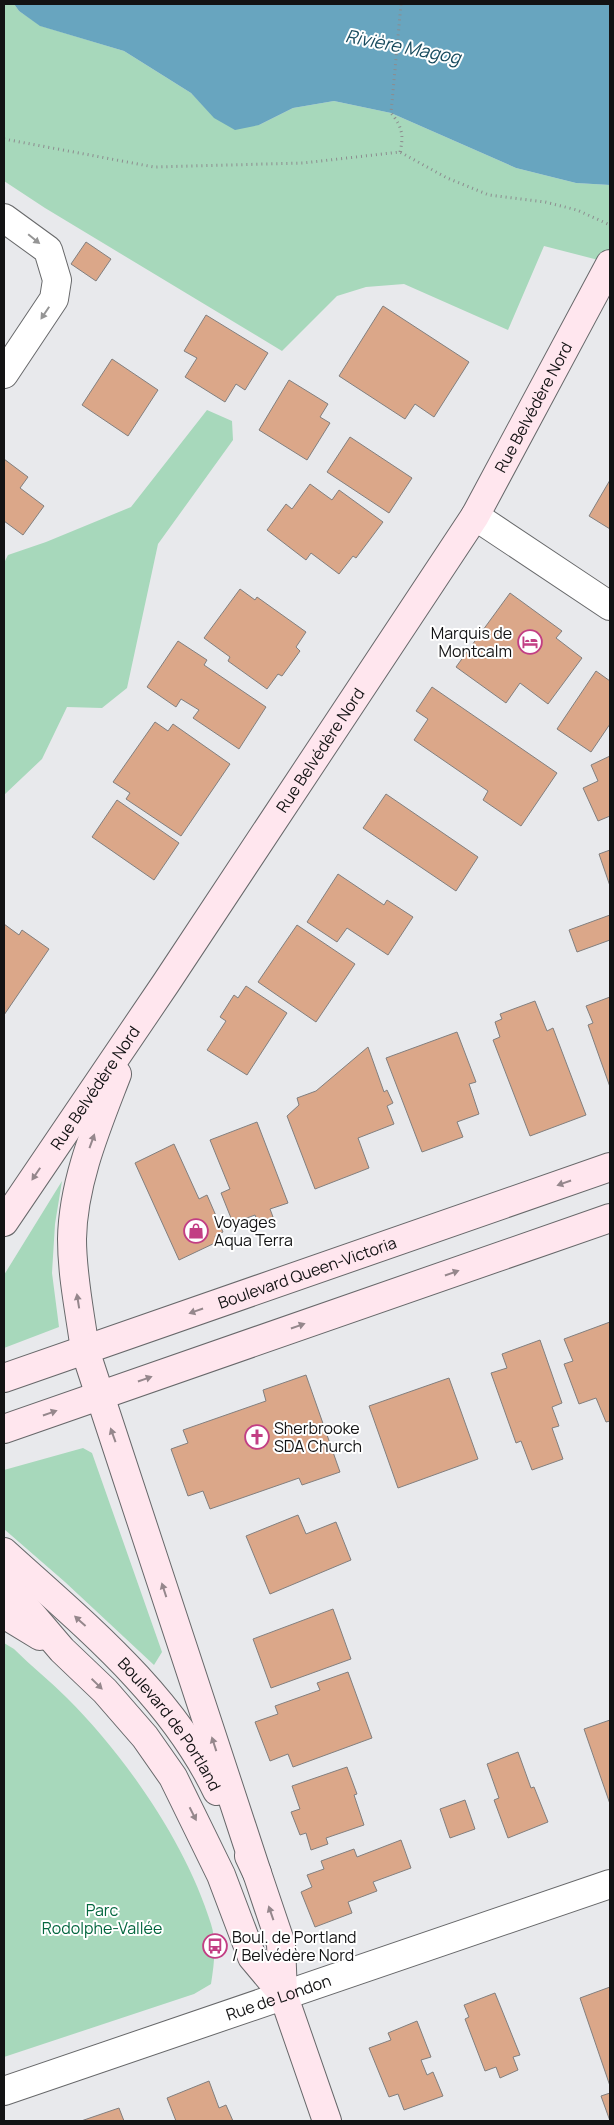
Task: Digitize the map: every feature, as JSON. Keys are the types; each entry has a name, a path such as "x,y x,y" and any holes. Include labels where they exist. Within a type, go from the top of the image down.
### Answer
{"main road":[{"name":"Rue Belvédère Nord","path":"4,1222 476,516 610,264"},
{"path":"132,1032 88,1152 78,1197 72,1239 75,1286 85,1350 257,1873"},
{"name":"Boulevard Queen-Victoria","path":"4,1378 610,1167"},
{"path":"4,1429 610,1218"},
{"name":"Boulevard de Portland","path":"4,1552 88,1628 154,1695 189,1742 213,1782 257,1873 281,1944 283,1994 328,2121"},
{"path":"4,1582 62,1650"},
{"path":"4,1614 62,1650"},
{"name":"Boulevard de Portland","path":"62,1650 105,1691 128,1717 145,1737 173,1777 195,1817 252,1957 283,1994"}],"street":[{"path":"4,218 48,250 57,280 54,299 4,374"},
{"path":"476,516 610,606"},
{"name":"Rue de London","path":"4,2091 283,1994 610,1884"}],"path":[{"path":"400,152 403,141 401,124 391,113 401,4"},
{"path":"4,139 154,167 303,163 400,152 447,178 489,195 545,202 577,210 610,225"}],"green space":[{"path":"4,4 14,4 19,11 41,26 124,51 191,93 214,117 259,125 293,108 334,101 391,113 516,168 576,183 610,185 610,263 544,246 508,330 404,284 366,287 337,296 282,351 45,208 4,181"},
{"path":"207,410 232,421 233,440 158,544 127,688 102,708 67,707 42,759 4,795 4,563 8,555 46,542 131,507"},
{"path":"62,1181 55,1224 52,1273 59,1327 4,1348 4,1275"},
{"path":"83,1448 92,1453 162,1652 154,1665 65,1582 4,1529 4,1470"},
{"name":"Parc Rodolphe-Vallée","path":"4,1643 14,1649 89,1721 132,1774 152,1803 170,1832 200,1893 213,1931 214,1962 211,1984 194,1994 4,2057"}],"water":[{"name":"Rivière Magog","path":"14,4 610,4 610,185 576,183 516,168 391,113 334,101 293,108 259,125 235,130 214,118 191,93 124,51 40,26 19,11"}],"building":[{"path":"86,242 111,259 96,281 71,264"},
{"path":"383,306 469,362 434,417 415,404 405,419 339,376"},
{"path":"206,315 268,353 245,390 236,384 225,402 185,377 197,358 184,351"},
{"path":"112,359 158,390 128,436 82,405"},
{"path":"289,380 328,404 320,417 330,423 307,460 259,430"},
{"path":"350,437 412,478 389,513 327,472"},
{"path":"4,459 28,477 20,488 44,506 23,535 4,521"},
{"path":"610,480 610,529 589,516"},
{"path":"310,484 332,500 339,490 383,522 356,558 353,556 339,574 311,553 306,560 267,530 286,504 292,509"},
{"path":"240,589 255,600 257,597 306,632 296,647 300,651 282,676 278,674 267,689 228,661 230,657 204,638"},
{"path":"510,593 562,631 556,638 582,658 548,704 520,683 506,703 456,667"},
{"path":"178,641 207,660 204,665 266,707 239,749 193,718 199,710 181,699 176,707 147,687"},
{"path":"596,671 610,681 610,724 591,752 557,729"},
{"path":"432,687 557,773 521,826 483,800 488,791 414,740 428,719 416,711"},
{"path":"155,722 168,731 173,724 230,764 181,836 126,799 130,793 113,782"},
{"path":"610,756 610,816 598,821 583,788 598,781 591,765"},
{"path":"386,794 478,857 456,891 363,828"},
{"path":"117,800 179,843 154,880 92,837"},
{"path":"610,850 610,886 599,854"},
{"path":"338,874 384,905 387,900 413,917 388,955 347,928 337,942 307,922"},
{"path":"610,915 610,940 577,952 569,930"},
{"path":"4,924 19,935 22,930 49,949 4,1015"},
{"path":"297,925 355,964 316,1022 258,982"},
{"path":"246,986 287,1013 247,1075 207,1050 226,1021 220,1017 234,995 238,998"},
{"path":"610,997 610,1087 588,1025 593,1023 586,1006"},
{"path":"535,1001 547,1031 553,1028 586,1115 530,1136 493,1040 500,1037 495,1022 502,1019 500,1014"},
{"path":"457,1032 476,1082 469,1084 479,1114 457,1122 463,1137 422,1152 386,1058"},
{"path":"368,1047 384,1092 387,1090 393,1103 387,1106 394,1124 358,1138 369,1168 315,1189 287,1116 299,1105 297,1098 316,1091"},
{"path":"257,1122 288,1203 270,1209 273,1217 258,1223 255,1215 233,1223 221,1193 230,1189 210,1140"},
{"path":"174,1144 199,1199 207,1195 223,1232 215,1236 217,1242 179,1260 135,1163"},
{"path":"610,1322 610,1421 606,1422 596,1398 579,1404 564,1364 573,1361 564,1339"},
{"path":"540,1340 562,1403 552,1407 559,1426 552,1428 563,1459 532,1470 521,1441 516,1443 491,1373 507,1368 502,1354"},
{"name":"Sherbrooke SDA Church","path":"306,1375 340,1472 302,1485 299,1478 210,1509 203,1491 188,1496 171,1449 188,1443 183,1430 266,1401 263,1390"},
{"path":"449,1378 478,1459 398,1488 369,1406"},
{"path":"298,1515 306,1534 336,1522 351,1560 270,1594 246,1536"},
{"path":"333,1609 351,1659 271,1688 253,1639"},
{"path":"348,1672 372,1738 293,1767 288,1754 270,1761 255,1722 278,1714 275,1706 320,1690 317,1683"},
{"path":"610,1720 610,1804 584,1729"},
{"path":"518,1752 531,1788 534,1787 548,1822 508,1838 494,1800 499,1798 487,1764"},
{"path":"347,1767 357,1794 354,1795 364,1825 326,1838 328,1844 311,1850 306,1833 300,1835 291,1812 300,1809 292,1786"},
{"path":"465,1800 475,1829 450,1838 440,1809"},
{"path":"401,1840 411,1868 373,1882 377,1891 348,1902 352,1913 315,1927 301,1892 312,1887 307,1875 324,1869 321,1861 354,1849 357,1857"},
{"path":"610,1987 610,2086 580,1998"},
{"path":"495,1993 520,2055 513,2057 518,2070 500,2078 496,2067 485,2071 465,2019 469,2017 464,2005"},
{"path":"417,2021 431,2057 421,2060 427,2075 433,2072 443,2096 404,2110 398,2094 389,2097 369,2048 391,2040 388,2033"},
{"path":"209,2081 219,2108 226,2105 233,2121 176,2121 167,2098"},
{"path":"610,2093 610,2121 601,2096"},
{"path":"119,2108 124,2121 81,2121"}],"place":[{"name":"Marquis de Montcalm","path":"530,642"},
{"name":"Voyages Aqua Terra","path":"196,1231"},
{"name":"Sherbrooke SDA Church","path":"257,1437"},
{"name":"Boul. de Portland / Belvédère Nord","path":"215,1946"}]}
